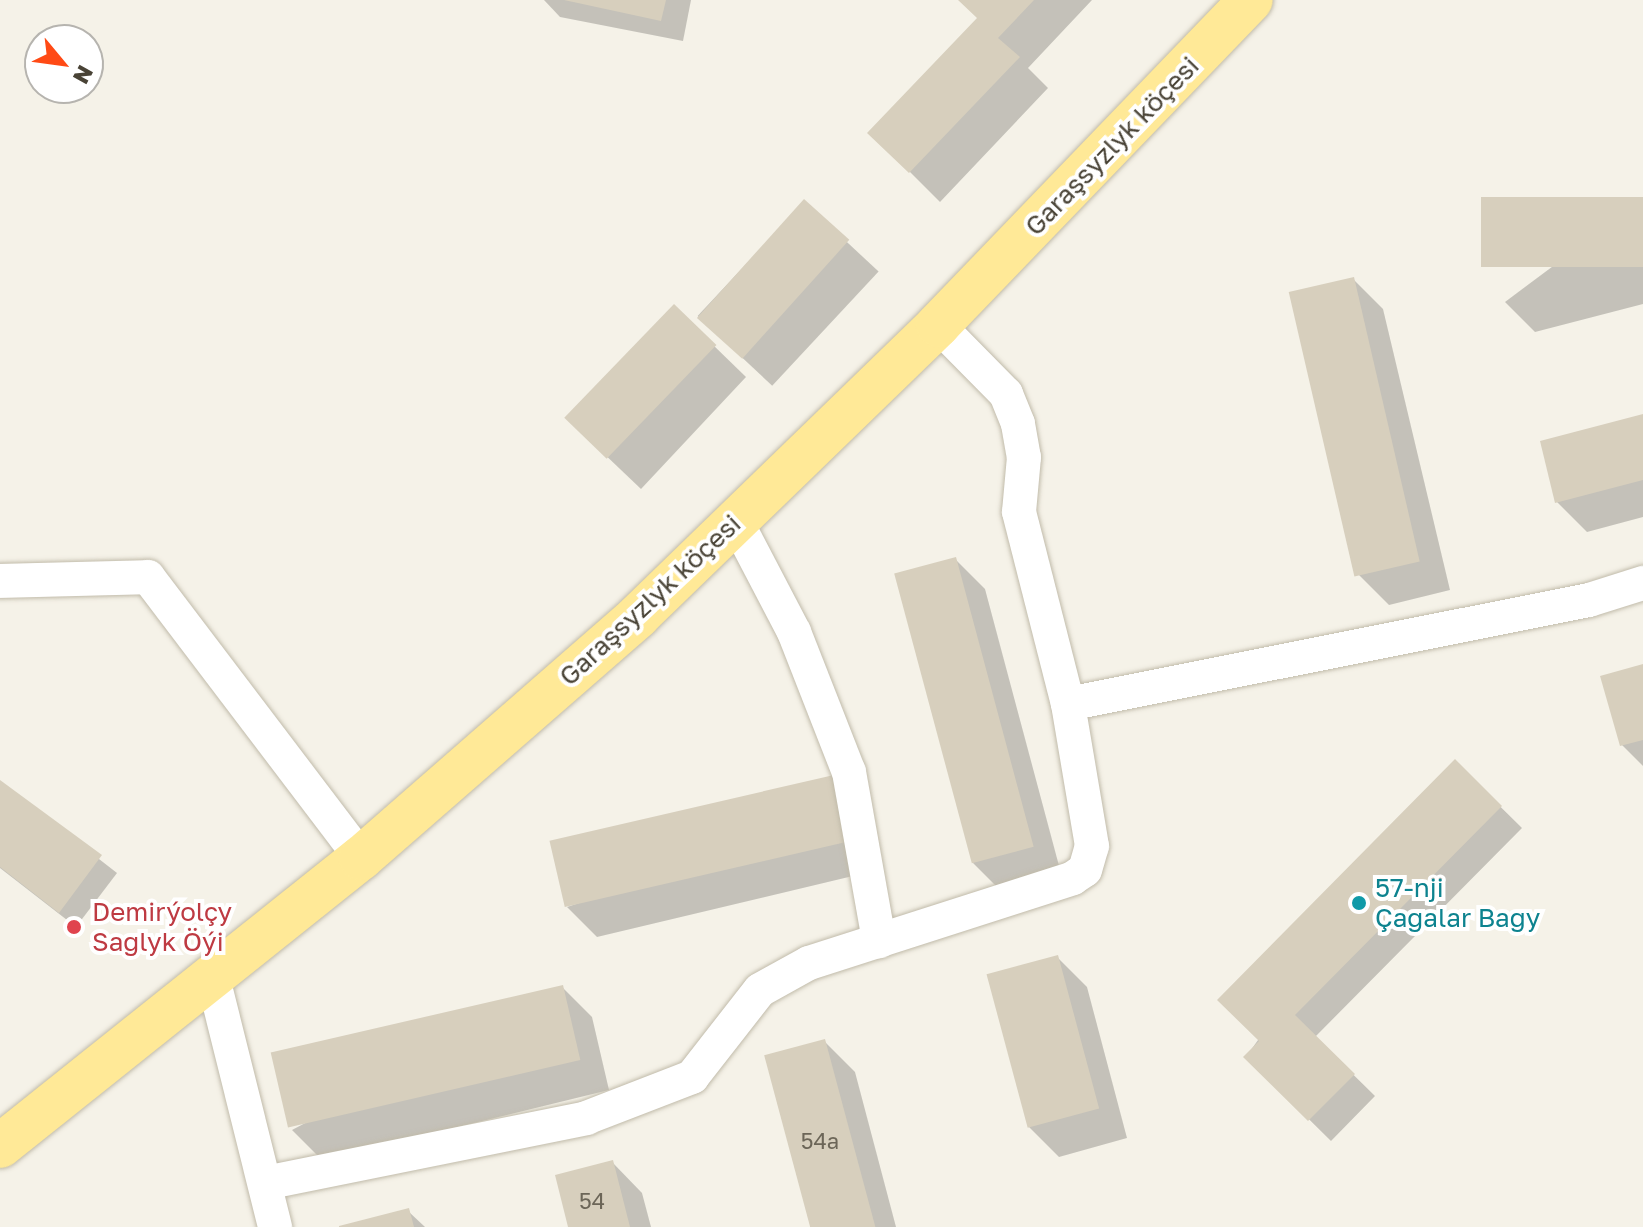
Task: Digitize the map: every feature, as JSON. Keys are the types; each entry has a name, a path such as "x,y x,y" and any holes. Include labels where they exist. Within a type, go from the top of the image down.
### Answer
{"main road":[{"name":"Garaşsyzlyk köçesi","path":"0,1146 361,858 638,616 938,325 1251,0"}],"street":[{"path":"265,1183 586,1118 692,1077 760,990 809,963 1085,870 1092,846 1068,704 1019,512 1024,457 1018,424 1006,394 938,325"},
{"path":"736,521 794,632 849,772 879,941"},
{"path":"0,558 0,581 148,577 361,858"},
{"path":"1068,704 1589,600 1643,583"},
{"path":"213,978 275,1227"}],"building":[{"path":"564,0 666,0 661,21"},
{"path":"958,0 1034,0 998,38 1020,57 909,173 867,133 977,18"},
{"path":"1481,197 1643,197 1643,267 1481,267"},
{"path":"804,199 849,240 742,359 697,318"},
{"path":"1354,277 1420,562 1354,577 1289,292"},
{"path":"674,304 716,345 607,459 564,418"},
{"path":"1643,414 1643,480 1555,503 1540,441"},
{"path":"956,557 1034,847 972,863 894,574"},
{"path":"1643,664 1643,740 1620,746 1600,676"},
{"name":"57-nji Çagalar Bagy","path":"1455,759 1502,806 1295,1015 1355,1074 1308,1121 1243,1057 1259,1041 1217,1000"},
{"path":"834,775 849,841 565,907 549,841"},
{"path":"0,780 102,855 59,913 0,867"},
{"path":"1058,955 1099,1109 1028,1128 987,974"},
{"path":"563,985 580,1060 288,1128 271,1052"},
{"path":"825,1039 875,1227 810,1227 764,1055"},
{"path":"613,1160 630,1227 568,1227 555,1175"},
{"path":"409,1208 414,1227 339,1227 339,1226"}],"place":[{"name":"57-nji Çagalar Bagy","path":"1359,903"},
{"name":"Demirýolçy Saglyk Öýi","path":"74,927"}]}
